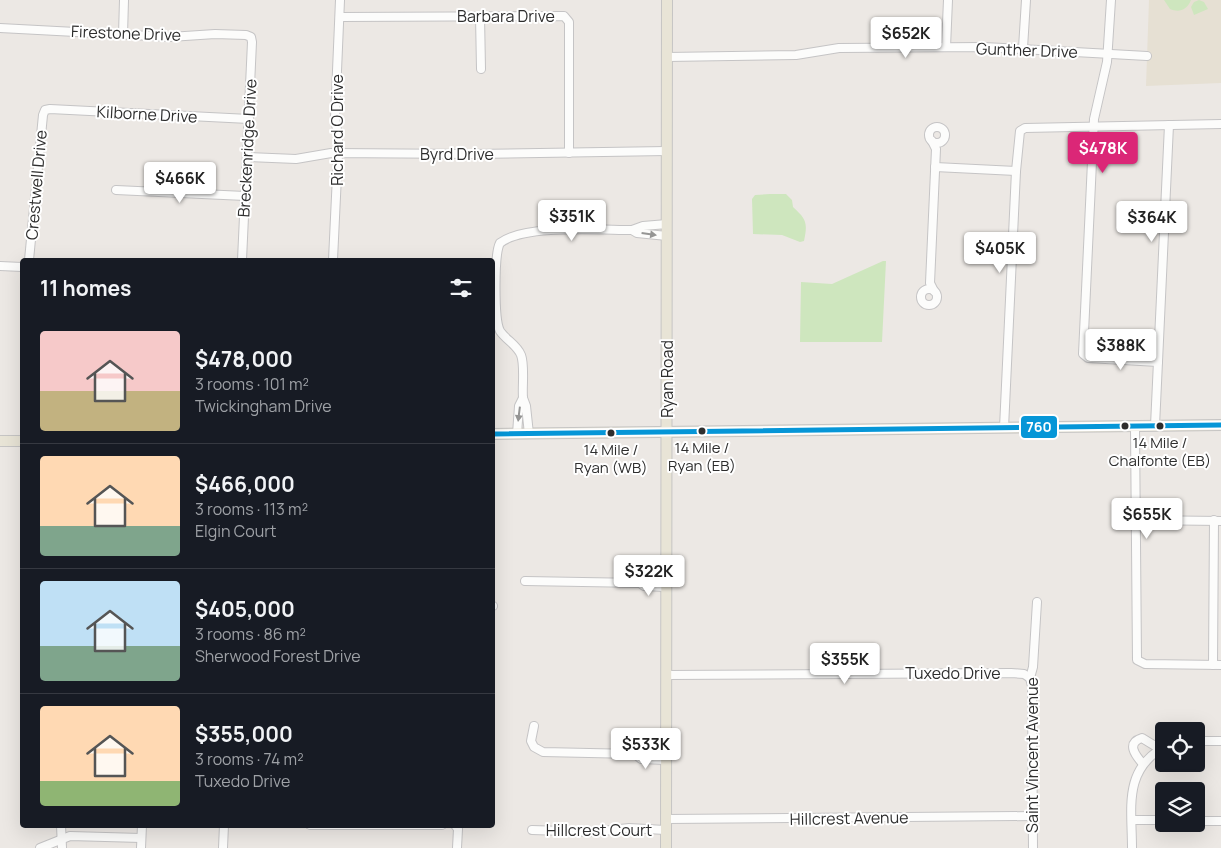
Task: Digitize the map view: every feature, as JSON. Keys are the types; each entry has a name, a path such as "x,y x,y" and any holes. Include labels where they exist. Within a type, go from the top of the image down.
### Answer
{"main road":[{"name":"Ryan Road","path":"666,848 667,0"},
{"path":"495,434 1221,426"},
{"path":"0,441 20,441"}],"street":[{"path":"123,35 124,0"},
{"name":"Richard O Drive","path":"333,258 338,154 335,118 340,0"},
{"path":"946,47 948,0"},
{"path":"1023,48 1026,0"},
{"path":"1111,0 1106,71 1095,112 1083,352 1086,358 1158,362"},
{"name":"Barbara Drive","path":"340,17 561,15 568,19 570,153"},
{"path":"480,16 481,69"},
{"name":"Firestone Drive","path":"0,28 170,37 215,34 246,35 251,37"},
{"name":"Breckenridge Drive","path":"242,258 251,37"},
{"name":"Gunther Drive","path":"667,57 796,55 839,48 946,47 1023,48 1147,56"},
{"name":"Kilborne Drive","path":"45,110 60,109 249,119"},
{"name":"Crestwell Drive","path":"29,258 45,110"},
{"path":"1004,428 1018,134 1021,129 1221,124"},
{"path":"1155,426 1169,125"},
{"path":"930,283 921,298 927,305 936,301 936,296 930,283 936,149 930,137 930,132 933,128 938,127 944,132 944,137 936,149"},
{"path":"932,140 937,143 941,141"},
{"name":"Byrd Drive","path":"247,157 296,159 323,154 667,151"},
{"path":"935,167 1016,171"},
{"path":"116,190 245,196"},
{"path":"529,434 526,406 523,398 522,358 518,350 502,333 497,320 497,255 500,242 510,237 535,231 632,230 643,226 667,224"},
{"path":"632,230 637,233 667,236"},
{"path":"0,266 20,267"},
{"path":"924,291 934,291"},
{"path":"517,434 519,406 523,398"},
{"path":"1135,427 1136,657 1139,662 1145,664 1217,665 1217,520 1136,520"},
{"path":"525,581 640,583 644,586 666,583"},
{"name":"Saint Vincent Avenue","path":"1032,848 1032,686 1030,678 1033,667 1037,602"},
{"name":"Tuxedo Drive","path":"666,675 1011,672 1024,674 1030,678"},
{"path":"534,726 531,741 534,747 543,752 635,754 641,759 666,755"},
{"path":"1145,761 1132,747 1133,743 1142,738 1155,744"},
{"path":"1205,741 1221,741"},
{"path":"1132,848 1133,787 1135,778 1145,761 1155,753"},
{"name":"Hillcrest Avenue","path":"666,819 1032,816"},
{"path":"1132,820 1155,820"},
{"path":"1205,821 1221,821"},
{"path":"61,828 62,848"},
{"path":"141,848 142,828"},
{"path":"223,848 224,828"},
{"path":"457,828 457,848"},
{"name":"Hillcrest Court","path":"532,830 594,832 629,828 665,830"},
{"path":"40,848 70,836 141,838"}],"shaded area":[{"path":"1149,0 1221,0 1221,83 1146,86"}],"green space":[{"path":"1164,0 1191,0 1185,8 1177,11 1170,9"},
{"path":"1199,0 1204,2 1208,9 1194,15 1191,7 1194,2"},
{"path":"786,194 792,200 793,207 805,221 804,241 800,242 782,235 753,234 752,199 755,195"},
{"path":"886,261 882,342 800,342 801,282 832,284"}],"transit line":[{"name":"760","path":"495,434 1221,425"}],"place":[{"name":"14 Mile / Chalfonte (EB)","path":"1160,426"},
{"name":"14 Mile / Ryan (EB)","path":"702,431"},
{"name":"14 Mile / Ryan (WB)","path":"611,433"}]}
